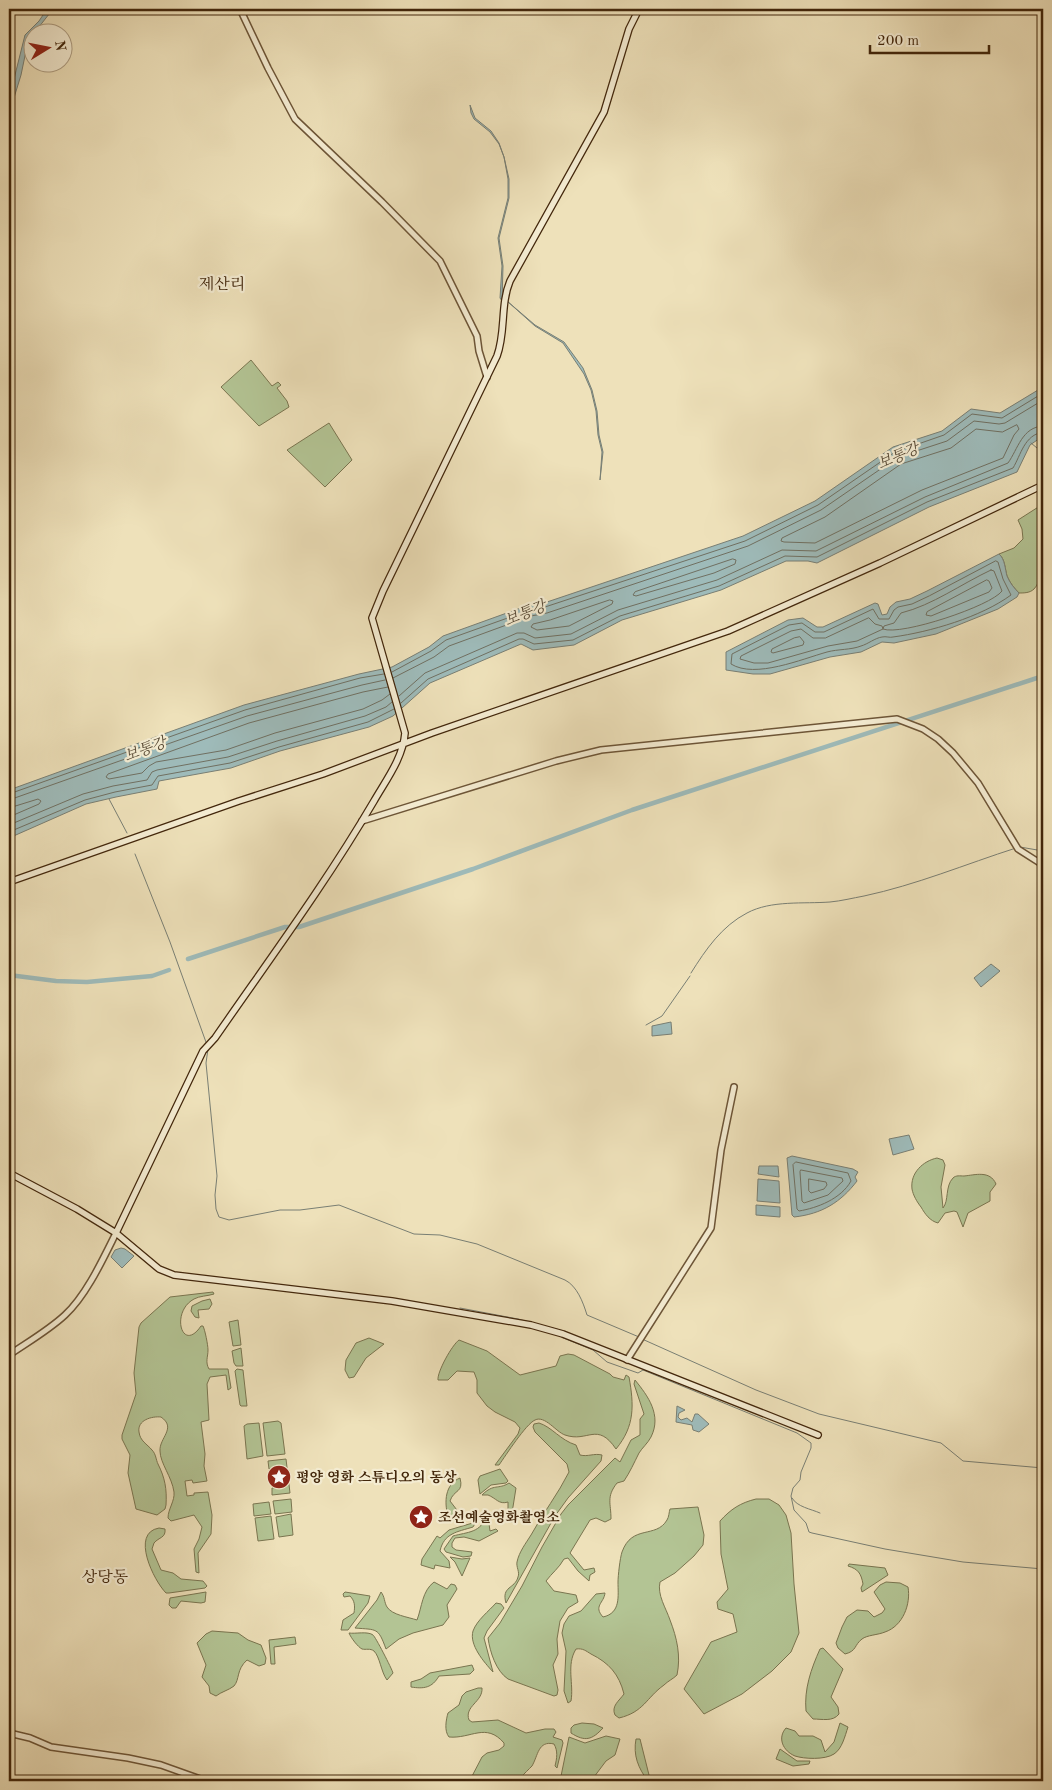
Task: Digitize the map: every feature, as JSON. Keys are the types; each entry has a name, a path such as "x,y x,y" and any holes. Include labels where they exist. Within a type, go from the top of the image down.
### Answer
{"main road":[{"path":"116,1233 203,1051 212,1042 289,933 362,821 399,758 404,744 405,733 372,618 499,351 507,287 604,112 629,29 639,9"},
{"path":"9,882 728,631 880,563 1043,485"},
{"path":"9,1173 40,1188 116,1233 159,1269 174,1274 392,1301 531,1325 563,1334 818,1435"}],"street":[{"path":"240,9 295,119 440,261 477,336 486,377"},
{"path":"362,821 556,761 601,750 889,720 903,722 923,729 953,753 978,783 1017,847 1043,865"},
{"path":"627,1360 711,1228 721,1150 734,1087"},
{"path":"9,1355 56,1323 74,1305 102,1262 116,1233"},
{"path":"9,1733 30,1738 51,1747 128,1758 161,1765 206,1781"}],"green space":[{"path":"251,360 272,386 278,382 281,385 277,388 287,401 289,407 259,426 221,387"},
{"path":"329,423 352,460 325,487 287,450"},
{"path":"1043,504 1044,549 1041,573 1034,589 1029,592 1019,593 1008,579 1004,561 999,554 1014,548 1023,539 1022,529 1018,520"},
{"path":"937,1158 943,1160 945,1165 941,1187 943,1208 949,1185 955,1176 986,1175 996,1184 990,1192 990,1201 968,1213 963,1227 957,1212 954,1211 945,1213 938,1223 933,1221 924,1212 913,1194 912,1183 915,1173 922,1165"},
{"path":"213,1292 214,1294 194,1299 187,1305 182,1313 181,1321 181,1328 184,1333 189,1335 203,1326 208,1348 207,1362 209,1369 228,1369 231,1388 228,1390 226,1375 210,1377 207,1384 209,1420 201,1422 207,1481 193,1483 192,1480 185,1481 187,1496 194,1495 194,1493 208,1492 212,1515 211,1534 198,1553 199,1573 196,1572 194,1549 202,1527 194,1515 171,1521 168,1518 174,1492 160,1451 160,1446 167,1429 166,1421 161,1417 153,1417 140,1424 139,1428 141,1438 154,1453 165,1484 165,1509 157,1515 136,1509 128,1473 130,1455 122,1435 136,1394 134,1373 141,1323 170,1297"},
{"path":"210,1299 212,1304 209,1309 198,1310 199,1318 195,1317 191,1311 192,1306"},
{"path":"238,1320 241,1345 233,1346 229,1322"},
{"path":"369,1338 384,1344 366,1358 354,1377 349,1378 345,1370 346,1360 356,1343"},
{"path":"459,1340 487,1351 520,1375 556,1366 560,1356 568,1354 574,1355 613,1377 624,1380 626,1375 629,1377 632,1397 632,1415 627,1432 616,1449 603,1436 598,1434 573,1437 565,1435 543,1420 535,1420 516,1440 499,1465 495,1465 518,1434 520,1428 515,1422 487,1406 477,1393 477,1380 474,1372 457,1371 448,1380 438,1380 446,1359"},
{"path":"241,1348 243,1366 236,1366 232,1351"},
{"path":"237,1369 243,1370 247,1406 240,1405 235,1371"},
{"path":"635,1380 652,1406 655,1421 654,1429 650,1439 639,1453 624,1481 617,1483 611,1492 611,1519 605,1522 596,1518 590,1520 570,1553 584,1570 594,1568 595,1572 590,1575 589,1581 568,1558 564,1559 546,1581 554,1591 576,1595 578,1602 568,1608 560,1621 557,1639 558,1654 553,1665 558,1690 557,1695 554,1696 504,1676 494,1661 488,1638 500,1623 522,1586 561,1514 615,1458 620,1462 631,1440 640,1435 640,1419 644,1414 634,1384"},
{"path":"278,1421 281,1423 285,1454 267,1456 263,1423"},
{"path":"259,1423 263,1456 247,1459 244,1426"},
{"path":"539,1423 576,1445 580,1455 602,1455 601,1461 568,1498 555,1516 506,1603 505,1593 518,1577 517,1562 521,1551 569,1472 567,1464 535,1432 534,1424"},
{"path":"286,1459 290,1493 272,1495 272,1488 285,1486 283,1468 269,1469 268,1461"},
{"path":"500,1469 508,1481 491,1485 480,1494 478,1480 480,1476"},
{"path":"460,1478 460,1489 450,1501 460,1514 457,1520 448,1516 446,1499 451,1484"},
{"path":"509,1483 516,1488 512,1513 513,1522 510,1522 508,1514 508,1502 502,1503 488,1495 482,1495 490,1489"},
{"path":"291,1499 292,1512 275,1514 273,1501"},
{"path":"756,1499 769,1499 779,1505 786,1515 791,1533 799,1633 791,1652 772,1671 742,1694 704,1714 684,1689 711,1642 737,1632 733,1614 718,1609 717,1602 728,1589 721,1554 720,1521 736,1507"},
{"path":"269,1502 271,1514 254,1516 253,1504"},
{"path":"698,1507 704,1535 703,1545 675,1573 660,1582 659,1587 678,1647 677,1675 634,1712 619,1718 615,1715 614,1709 624,1694 616,1675 608,1665 597,1657 584,1650 576,1649 571,1661 572,1695 571,1701 568,1703 564,1691 566,1651 562,1633 564,1624 569,1616 581,1611 596,1594 605,1593 599,1607 600,1613 603,1617 613,1612 618,1598 621,1558 626,1543 638,1535 662,1526 668,1519 670,1509"},
{"path":"291,1514 293,1535 279,1537 276,1517"},
{"path":"486,1515 488,1516 490,1531 496,1529 498,1531 479,1541 464,1537 455,1538 452,1543 452,1547 456,1550 472,1552 471,1556 463,1557 446,1552 444,1549 453,1536 473,1531 481,1525"},
{"path":"271,1516 274,1539 258,1541 255,1518"},
{"path":"476,1522 473,1527 452,1534 442,1545 440,1551 449,1561 450,1568 435,1565 434,1569 421,1565 422,1559 437,1536 440,1538 449,1530"},
{"path":"159,1528 165,1529 164,1534 154,1543 152,1549 161,1570 173,1573 181,1579 203,1581 207,1586 205,1588 166,1593 161,1587 151,1568 145,1548 146,1539 150,1532"},
{"path":"450,1557 470,1558 462,1576 455,1562"},
{"path":"849,1564 885,1568 888,1575 862,1592 863,1584 860,1574 857,1570 848,1566"},
{"path":"434,1582 447,1589 451,1584 455,1585 457,1589 447,1605 449,1617 443,1625 413,1633 399,1639 386,1649 376,1631 355,1628 381,1592 389,1610 417,1620 427,1590"},
{"path":"886,1582 900,1583 908,1587 907,1607 901,1620 891,1629 859,1641 854,1650 845,1654 838,1648 836,1643 847,1617 857,1610 868,1611 874,1617 882,1613 885,1609 874,1592 880,1585"},
{"path":"206,1592 205,1602 181,1601 176,1608 172,1608 169,1605 170,1598"},
{"path":"345,1592 370,1596 368,1603 348,1630 341,1630 343,1620 354,1613 353,1600 350,1596 344,1597 343,1594"},
{"path":"496,1603 501,1604 504,1608 484,1638 493,1672 478,1653 472,1636 477,1623"},
{"path":"212,1631 238,1633 248,1640 261,1645 266,1658 265,1664 259,1666 247,1660 241,1667 234,1686 216,1696 210,1693 209,1686 202,1677 206,1665 197,1643"},
{"path":"349,1633 373,1635 393,1673 387,1680 374,1651 360,1648"},
{"path":"295,1637 296,1644 274,1647 275,1664 271,1664 269,1640"},
{"path":"823,1648 843,1669 831,1697 838,1707 839,1714 837,1717 824,1720 813,1719 806,1711 807,1687 811,1672 820,1649"},
{"path":"472,1665 474,1670 470,1674 439,1676 427,1687 411,1687 411,1682 421,1679 430,1673"},
{"path":"482,1688 482,1693 469,1711 469,1720 472,1722 498,1720 526,1733 554,1729 556,1732 553,1737 562,1740 563,1743 557,1768 555,1766 557,1755 555,1747 554,1744 549,1743 539,1750 532,1766 521,1777 502,1782 464,1781 470,1780 482,1757 504,1746 504,1743 491,1733 484,1732 457,1737 449,1737 447,1735 448,1713 459,1705 462,1696 466,1692"},
{"path":"582,1723 594,1724 603,1728 592,1737 584,1739 571,1733 571,1728 574,1725"},
{"path":"840,1723 848,1727 839,1749 830,1756 814,1758 795,1756 787,1751 783,1744 782,1736 786,1728 795,1731 799,1736 813,1736 821,1740 825,1752 834,1742"},
{"path":"606,1736 620,1739 615,1755 606,1761 591,1781 560,1781 569,1737 585,1743"},
{"path":"636,1739 640,1739 649,1775 656,1781 648,1781 641,1771 635,1750"},
{"path":"780,1749 797,1761 810,1761 809,1764 793,1766 776,1759"}],"water":[{"path":"47,9 53,9 43,22 39,21"},
{"path":"22,47 22,70 9,114 9,99"},
{"path":"470,105 475,118 491,131 499,143 504,157 499,144 490,132 474,119"},
{"path":"504,157 509,179 509,198 499,238 503,266 502,301 500,298 502,266 498,238 508,198 508,179"},
{"path":"507,301 535,325 564,342 583,368 592,390 597,411 603,452 600,480 602,452 598,435 596,411 591,390 584,374 563,343 535,326"},
{"name":"보통강","path":"1043,387 1043,436 1030,445 1017,472 929,507 817,563 786,561 721,590 622,620 574,645 533,650 521,644 430,683 393,716 369,727 280,751 231,768 159,781 157,789 86,804 9,838 9,790 244,705 392,667 429,647 443,636 529,605 544,603 743,536 815,501 893,447 942,431 971,409 1000,413"},
{"path":"999,554 1004,561 1008,579 1019,593 1017,597 998,609 936,634 894,643 882,642 861,652 830,657 770,674 753,674 726,670 726,652 788,620 803,618 817,627 823,627 875,603 878,604 882,615 887,614 890,607 896,602 910,599"},
{"path":"991,964 1000,971 981,987 974,978"},
{"path":"671,1022 672,1034 652,1036 652,1026"},
{"path":"909,1135 914,1149 893,1155 889,1139"},
{"path":"792,1156 853,1169 858,1172 855,1177 857,1181 830,1206 813,1213 794,1217 792,1215 787,1158"},
{"path":"759,1166 778,1166 779,1177 758,1174"},
{"path":"758,1179 779,1181 780,1203 757,1201"},
{"path":"756,1205 780,1207 780,1217 756,1215"},
{"path":"121,1248 134,1256 122,1268 111,1257 115,1250"},
{"path":"677,1406 685,1410 679,1413 678,1417 681,1420 687,1418 692,1422 695,1414 698,1414 709,1424 699,1432 693,1430 692,1425 676,1422"}],"waterway":[{"path":"1031,443 1043,453"},
{"path":"1043,588 1043,606"},
{"path":"188,959 285,927 299,927 473,869 632,810 1043,676"},
{"path":"109,799 127,833"},
{"path":"1020,847 1043,851"},
{"path":"691,973 722,931 738,918 756,909 777,904 830,902 864,896 922,880 1016,848"},
{"path":"135,854 170,942 207,1045"},
{"path":"9,975 56,981 87,982 152,976 169,970"},
{"path":"646,1025 662,1016 690,976"},
{"path":"208,1049 206,1063 217,1176 216,1209 219,1217 229,1220 280,1210 300,1210 339,1205 414,1234 440,1235 477,1244 565,1280 576,1290 587,1315 639,1337"},
{"path":"460,1308 518,1319 564,1331"},
{"path":"561,1337 593,1350 607,1362 638,1373 643,1370 797,1433 811,1443 800,1480 793,1488 791,1496 794,1510 806,1523 809,1532 885,1549 963,1562 1043,1569"},
{"path":"642,1339 756,1390 819,1414 941,1443 963,1461 1043,1468"},
{"path":"792,1498 801,1506 820,1513"}],"place":[{"name":"평양 영화 스튜디오의 동상","path":"279,1477"},
{"name":"조선예술영화촬영소","path":"421,1517"}],"district":[{"name":"제산리","path":"222,283"},
{"name":"상당동","path":"105,1576"}]}
